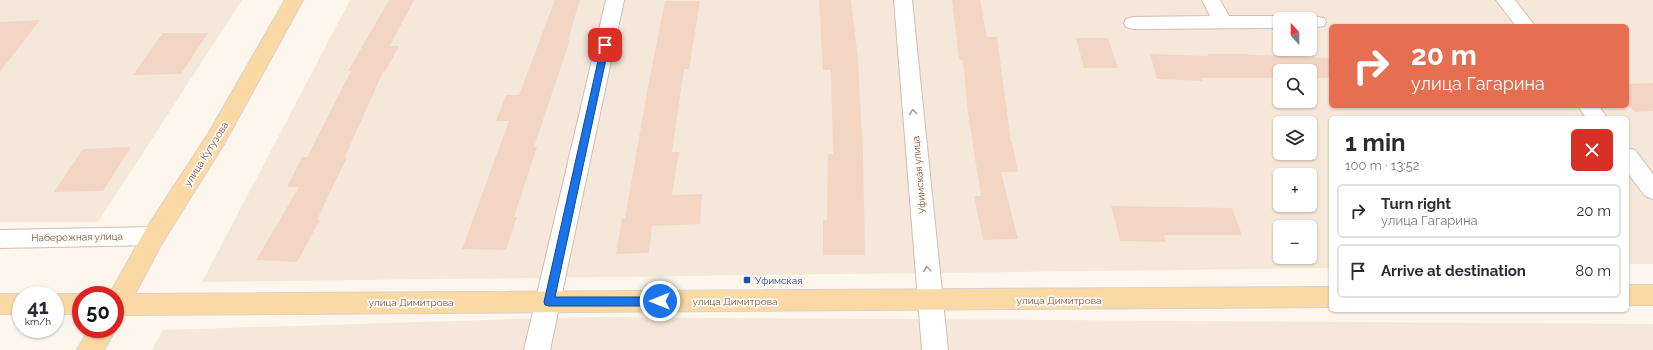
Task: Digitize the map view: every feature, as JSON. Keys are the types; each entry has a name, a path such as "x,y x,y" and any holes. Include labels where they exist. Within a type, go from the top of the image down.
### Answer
{"main road":[{"name":"улица Кутузова","path":"124,291 154,236 216,139 294,0"},
{"path":"1629,295 1653,295"},
{"name":"улица Димитрова","path":"124,306 1329,297"},
{"path":"0,304 12,304"},
{"path":"90,350 97,338"}],"street":[{"path":"537,350 549,302 615,0"},
{"name":"Уфимская улица","path":"904,0 929,301 935,350"},
{"path":"1211,0 1223,23"},
{"path":"1505,0 1524,24"},
{"path":"1133,24 1273,22"},
{"path":"1629,159 1653,190"},
{"name":"Набережная улица","path":"0,239 154,236"}],"shaded area":[{"path":"0,0 242,0 98,222 0,222"},
{"path":"350,0 1653,0 1653,264 1629,264 1629,116 1329,116 1329,268 202,282"},
{"path":"580,317 1653,324 1653,350 152,350 163,330"}],"building":[{"path":"389,0 414,0 390,46 399,46 385,72 383,72 345,157 347,157 317,220 320,220 297,262 256,260 299,187 287,187 302,157 307,157 351,71 348,71"},
{"path":"555,0 580,0 568,40 570,40 534,147 537,147 514,217 517,217 506,250 462,249 509,121 496,121 506,95 519,95"},
{"path":"819,0 851,0 858,60 863,154 865,255 823,255 823,220 827,220 828,154 833,154 831,70 823,70"},
{"path":"952,0 980,0 987,37 997,37 1011,142 1018,172 1001,172 1018,239 983,240 974,196 981,196 968,113 963,60 959,59"},
{"path":"665,1 700,1 689,69 684,69 672,152 679,152 672,195 702,194 700,224 652,226 649,253 616,254 622,218 625,218 647,92"},
{"path":"40,20 0,72 0,22"},
{"path":"163,33 208,33 181,74 133,75"},
{"path":"1076,38 1108,38 1118,68 1084,68"},
{"path":"1150,54 1208,56 1207,54 1248,54 1329,58 1329,78 1317,78 1317,64 1273,64 1273,78 1201,78 1202,81 1157,79"},
{"path":"1653,83 1653,111 1634,112 1629,106 1629,84"},
{"path":"131,147 103,191 54,192 83,149"},
{"path":"1111,206 1232,208 1242,235 1164,235 1166,242 1120,241"}],"place":[{"name":"Уфимская","path":"747,280"}],"route":[{"path":"605,45 549,302 660,301"}]}
